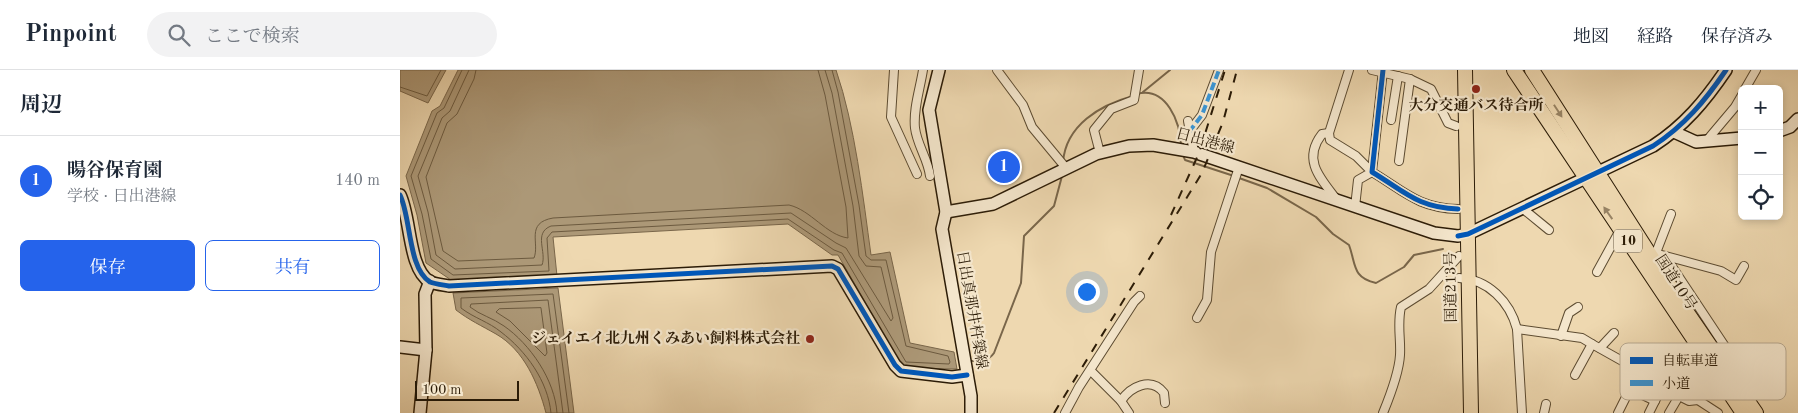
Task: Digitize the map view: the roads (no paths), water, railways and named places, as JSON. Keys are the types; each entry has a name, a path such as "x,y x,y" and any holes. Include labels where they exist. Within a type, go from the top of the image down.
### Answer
{"highway":[{"name":"国道213号","path":"1455,70 1458,209 1463,235 1458,256 1464,278 1462,413"},
{"name":"国道213号","path":"1464,70 1463,235 1471,413"},
{"name":"国道10号","path":"1514,70 1592,175 1659,257 1712,343"},
{"name":"国道10号","path":"1532,70 1592,175 1620,230 1694,343"},
{"name":"国道10号","path":"1733,400 1743,413"},
{"name":"国道10号","path":"1748,400 1756,413"}],"street":[{"path":"894,70 891,117 917,174"},
{"path":"923,70 915,108 915,129 929,165 930,176"},
{"name":"日出真那井杵築線","path":"939,70 929,110 946,212 942,230 967,375 971,413"},
{"path":"997,70 1023,105 1032,127 1065,169"},
{"path":"1100,153 1094,130 1111,109 1134,100 1139,70"},
{"path":"1189,132 1202,114 1219,70"},
{"path":"1348,70 1329,133 1330,140 1356,156 1372,172 1418,202 1431,207 1458,209"},
{"path":"1372,70 1383,71 1410,79 1431,89 1448,123 1456,126"},
{"path":"1463,235 1653,146 1674,132 1705,101 1726,70"},
{"path":"1747,85 1756,70"},
{"path":"1372,172 1383,71"},
{"path":"1391,120 1398,76"},
{"path":"1399,161 1410,79"},
{"path":"1708,139 1738,100"},
{"path":"1783,130 1790,128 1798,119"},
{"path":"1188,121 1194,152"},
{"path":"1674,132 1696,142 1708,139 1738,138"},
{"path":"1329,133 1322,134 1315,144 1312,153 1313,162 1321,179 1338,201"},
{"name":"日出港線","path":"946,212 993,204 1100,153 1129,146 1153,145 1194,152 1434,234 1463,235"},
{"path":"1197,318 1207,300 1211,252 1240,167"},
{"path":"1355,207 1358,180 1372,172"},
{"path":"400,195 406,206 414,258 422,274 430,282 449,286 832,266 838,269 895,365 901,371 952,377 967,375"},
{"path":"1522,208 1549,230"},
{"path":"1659,257 1671,214"},
{"path":"1597,272 1620,230"},
{"path":"1383,413 1398,368 1400,355 1398,321 1401,307 1429,289 1458,256"},
{"path":"1659,257 1721,272 1736,280 1744,266"},
{"path":"1659,257 1721,343"},
{"path":"1464,278 1493,290 1514,316 1517,329 1522,413"},
{"path":"420,413 426,350 425,294 430,282"},
{"path":"1065,413 1079,387 1134,302 1140,296"},
{"path":"1561,336 1570,313 1578,307"},
{"path":"1517,329 1530,329 1561,336 1582,338 1620,359"},
{"path":"1600,348 1614,333"},
{"path":"1575,375 1592,344"},
{"path":"400,346 426,350"},
{"path":"1091,371 1121,401 1129,413"},
{"path":"1121,401 1126,393 1138,385 1152,385 1164,393 1165,403"},
{"path":"1618,413 1624,400"},
{"path":"1669,413 1677,400"},
{"path":"1687,400 1698,400 1718,413"},
{"path":"1649,413 1655,401"},
{"path":"1544,413 1546,404"}],"water":[{"path":"400,70 446,70 428,103 400,91"},
{"path":"458,70 836,70 843,91 853,137 871,255 890,252 910,343 954,352 957,369 903,368 838,255 832,255 788,224 553,237 557,276 451,280 426,263 417,215 406,176 432,111 440,106"},
{"path":"558,288 574,413 546,413 539,390 522,358 506,341 456,310 453,293"}],"waterway":[{"path":"1143,92 1170,70"},
{"path":"1137,94 1147,93 1164,101 1175,117 1181,145"},
{"path":"1063,162 1071,137 1078,127 1097,111 1133,96"},
{"path":"1183,155 1185,160 1234,176"},
{"path":"968,361 986,359 994,353 1021,283 1024,236 1054,206 1062,176"},
{"path":"1239,178 1267,188 1316,217 1333,234 1349,245 1356,269 1368,281 1376,283 1404,267 1414,255 1443,249"}],"railway":[{"path":"1171,215 1199,153 1225,70"},
{"path":"1054,413 1202,173 1223,122 1237,70"}],"place":[{"name":"大分交通バス待合所","path":"1476,89"},
{"name":"暘谷保育園","path":"1004,167"},
{"name":"ジェイエイ北九州くみあい飼料株式会社","path":"810,339"}]}
